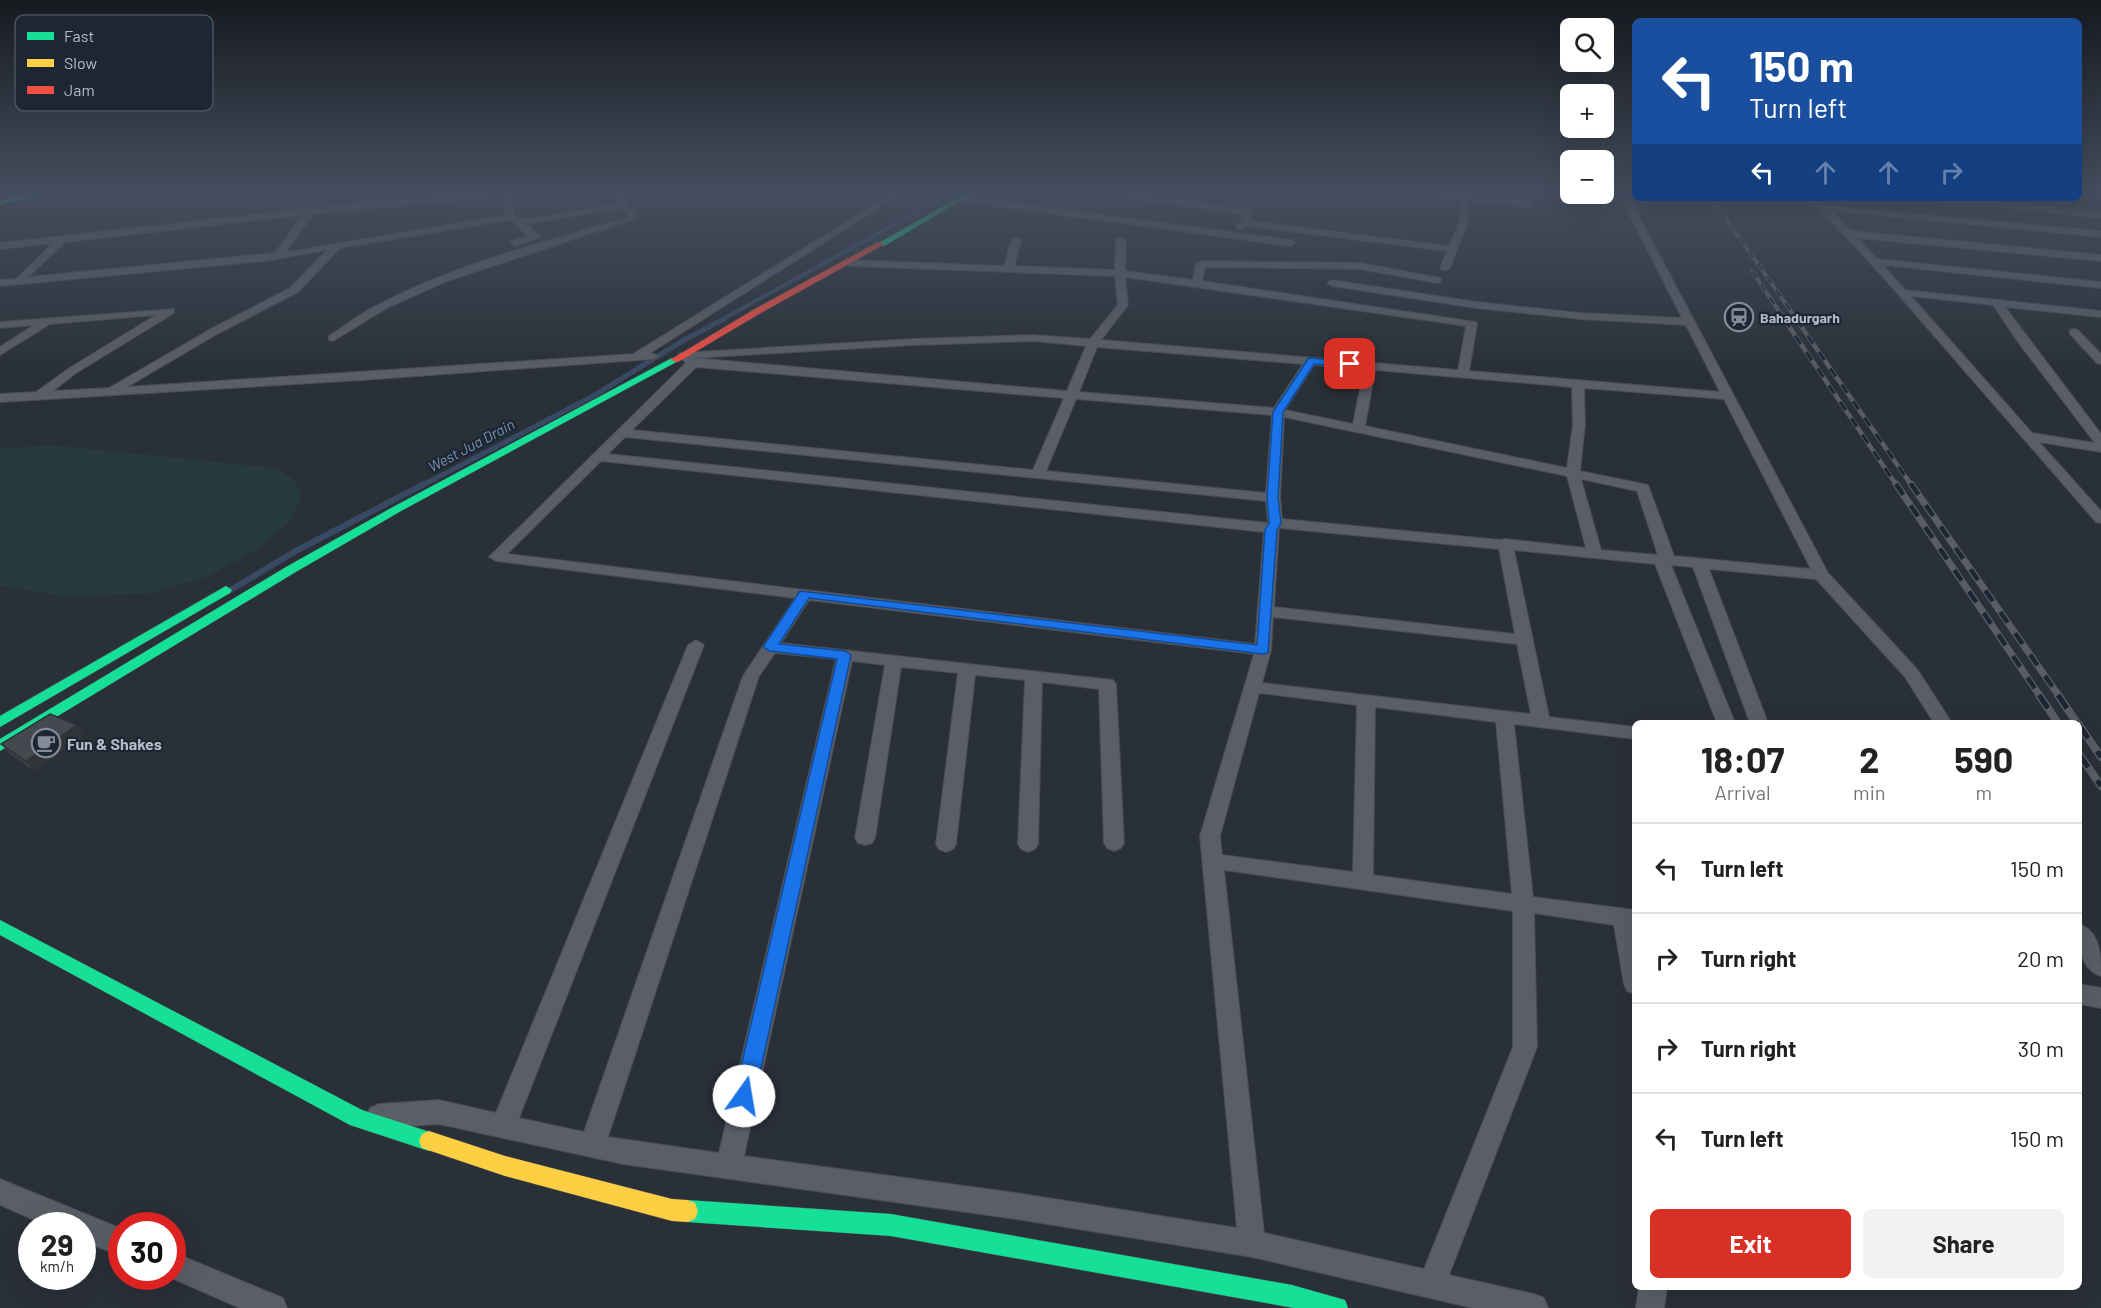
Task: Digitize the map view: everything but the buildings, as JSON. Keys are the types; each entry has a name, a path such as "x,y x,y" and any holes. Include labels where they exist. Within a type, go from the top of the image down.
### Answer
{"main road":[{"path":"0,746 309,559 397,509 689,359 719,332 871,251"},
{"path":"324,534 514,436 653,356 689,359"},
{"path":"0,723 242,580"},
{"path":"0,927 357,1118 505,1166 672,1210 891,1225 1292,1296 1337,1308"}],"street":[{"path":"17,283 50,251"},
{"path":"278,256 282,251"},
{"path":"0,283 310,251"},
{"path":"111,392 213,333 294,290 332,251"},
{"path":"333,338 380,307 419,289 528,251"},
{"path":"636,357 805,251"},
{"path":"1008,268 1013,251"},
{"path":"1038,475 1093,343 1123,305 1121,251"},
{"path":"1445,268 1451,251"},
{"path":"1653,251 1821,575 1911,673 1941,720"},
{"path":"1864,251 2101,519"},
{"path":"2028,251 2101,258"},
{"path":"1197,282 1200,258 1360,266 1437,280"},
{"path":"1873,261 2101,285"},
{"path":"850,263 1120,273 1197,282 1472,324"},
{"path":"1332,283 1476,305 1581,316 1690,322"},
{"path":"1900,292 2101,314"},
{"path":"1997,303 2022,340 2101,443"},
{"path":"1463,374 1476,305"},
{"path":"0,325 170,311 80,366 38,396"},
{"path":"0,352 48,320"},
{"path":"2074,332 2101,361"},
{"path":"1263,650 496,557 621,433 689,359 913,342 1033,338 1728,396"},
{"path":"0,398 362,377 653,356"},
{"path":"689,359 1278,412 1643,488 1664,559 1725,720"},
{"path":"1252,1244 1210,836 1263,650 1273,526 1278,412 1311,361"},
{"path":"1358,429 1370,366"},
{"path":"1578,384 1579,424 1573,473 1594,552"},
{"path":"621,433 1273,498"},
{"path":"2026,436 2101,448"},
{"path":"597,457 1273,526 1505,543 1821,575"},
{"path":"1505,543 1541,722"},
{"path":"1699,562 1758,720"},
{"path":"592,1146 751,676 805,594"},
{"path":"1266,611 1524,640"},
{"path":"503,1126 696,645"},
{"path":"770,647 1107,684 1114,843"},
{"path":"729,1166 845,655"},
{"path":"865,838 894,660"},
{"path":"945,844 967,669"},
{"path":"1028,844 1034,676"},
{"path":"1252,687 1632,734"},
{"path":"1363,882 1366,701"},
{"path":"1432,1284 1525,1047 1523,904 1504,718"},
{"path":"1212,861 1629,918 1632,951"},
{"path":"2082,938 2101,967"},
{"path":"2082,995 2101,998"},
{"path":"357,1118 439,1112 592,1146 1016,1206 1252,1244 1534,1308"},
{"path":"0,1192 48,1212"},
{"path":"186,1271 273,1308"},
{"path":"1650,1308 1653,1290"}],"green space":[{"path":"52,445 275,468 293,479 303,494 291,520 256,550 205,578 150,593 69,597 0,586 0,449"}],"waterway":[{"name":"West Jua Drain","path":"721,320 846,251"},
{"name":"West Jua Drain","path":"421,486 595,395 686,339 724,319"},
{"name":"West Jua Drain","path":"229,591 294,552 424,484"}],"railway":[{"path":"1749,251 1797,320"},
{"path":"1752,271 1785,320"},
{"path":"1784,319 1897,486"},
{"path":"1796,319 1912,486"},
{"path":"1896,484 2040,696"},
{"path":"1911,484 2059,696"},
{"path":"2039,695 2056,720"},
{"path":"2058,695 2075,720"},
{"path":"2082,729 2101,757"},
{"path":"2082,758 2101,786"}],"traffic: fast":[{"path":"0,746 290,570 397,509 675,360"},
{"path":"0,722 226,590"},
{"path":"0,927 357,1118 429,1141"},
{"path":"687,1211 891,1225 1292,1296 1337,1308"}],"traffic: slow":[{"path":"429,1141 505,1166 672,1210 687,1211"}],"traffic: jam":[{"path":"675,360 756,312 868,251"}],"place":[{"name":"Bahadurgarh","path":"1739,317"},
{"name":"Fun & Shakes","path":"46,743"}],"route":[{"path":"744,1096 845,655 770,647 805,594 1263,650 1271,530 1275,523 1273,498 1278,412 1311,361 1350,364"}]}
